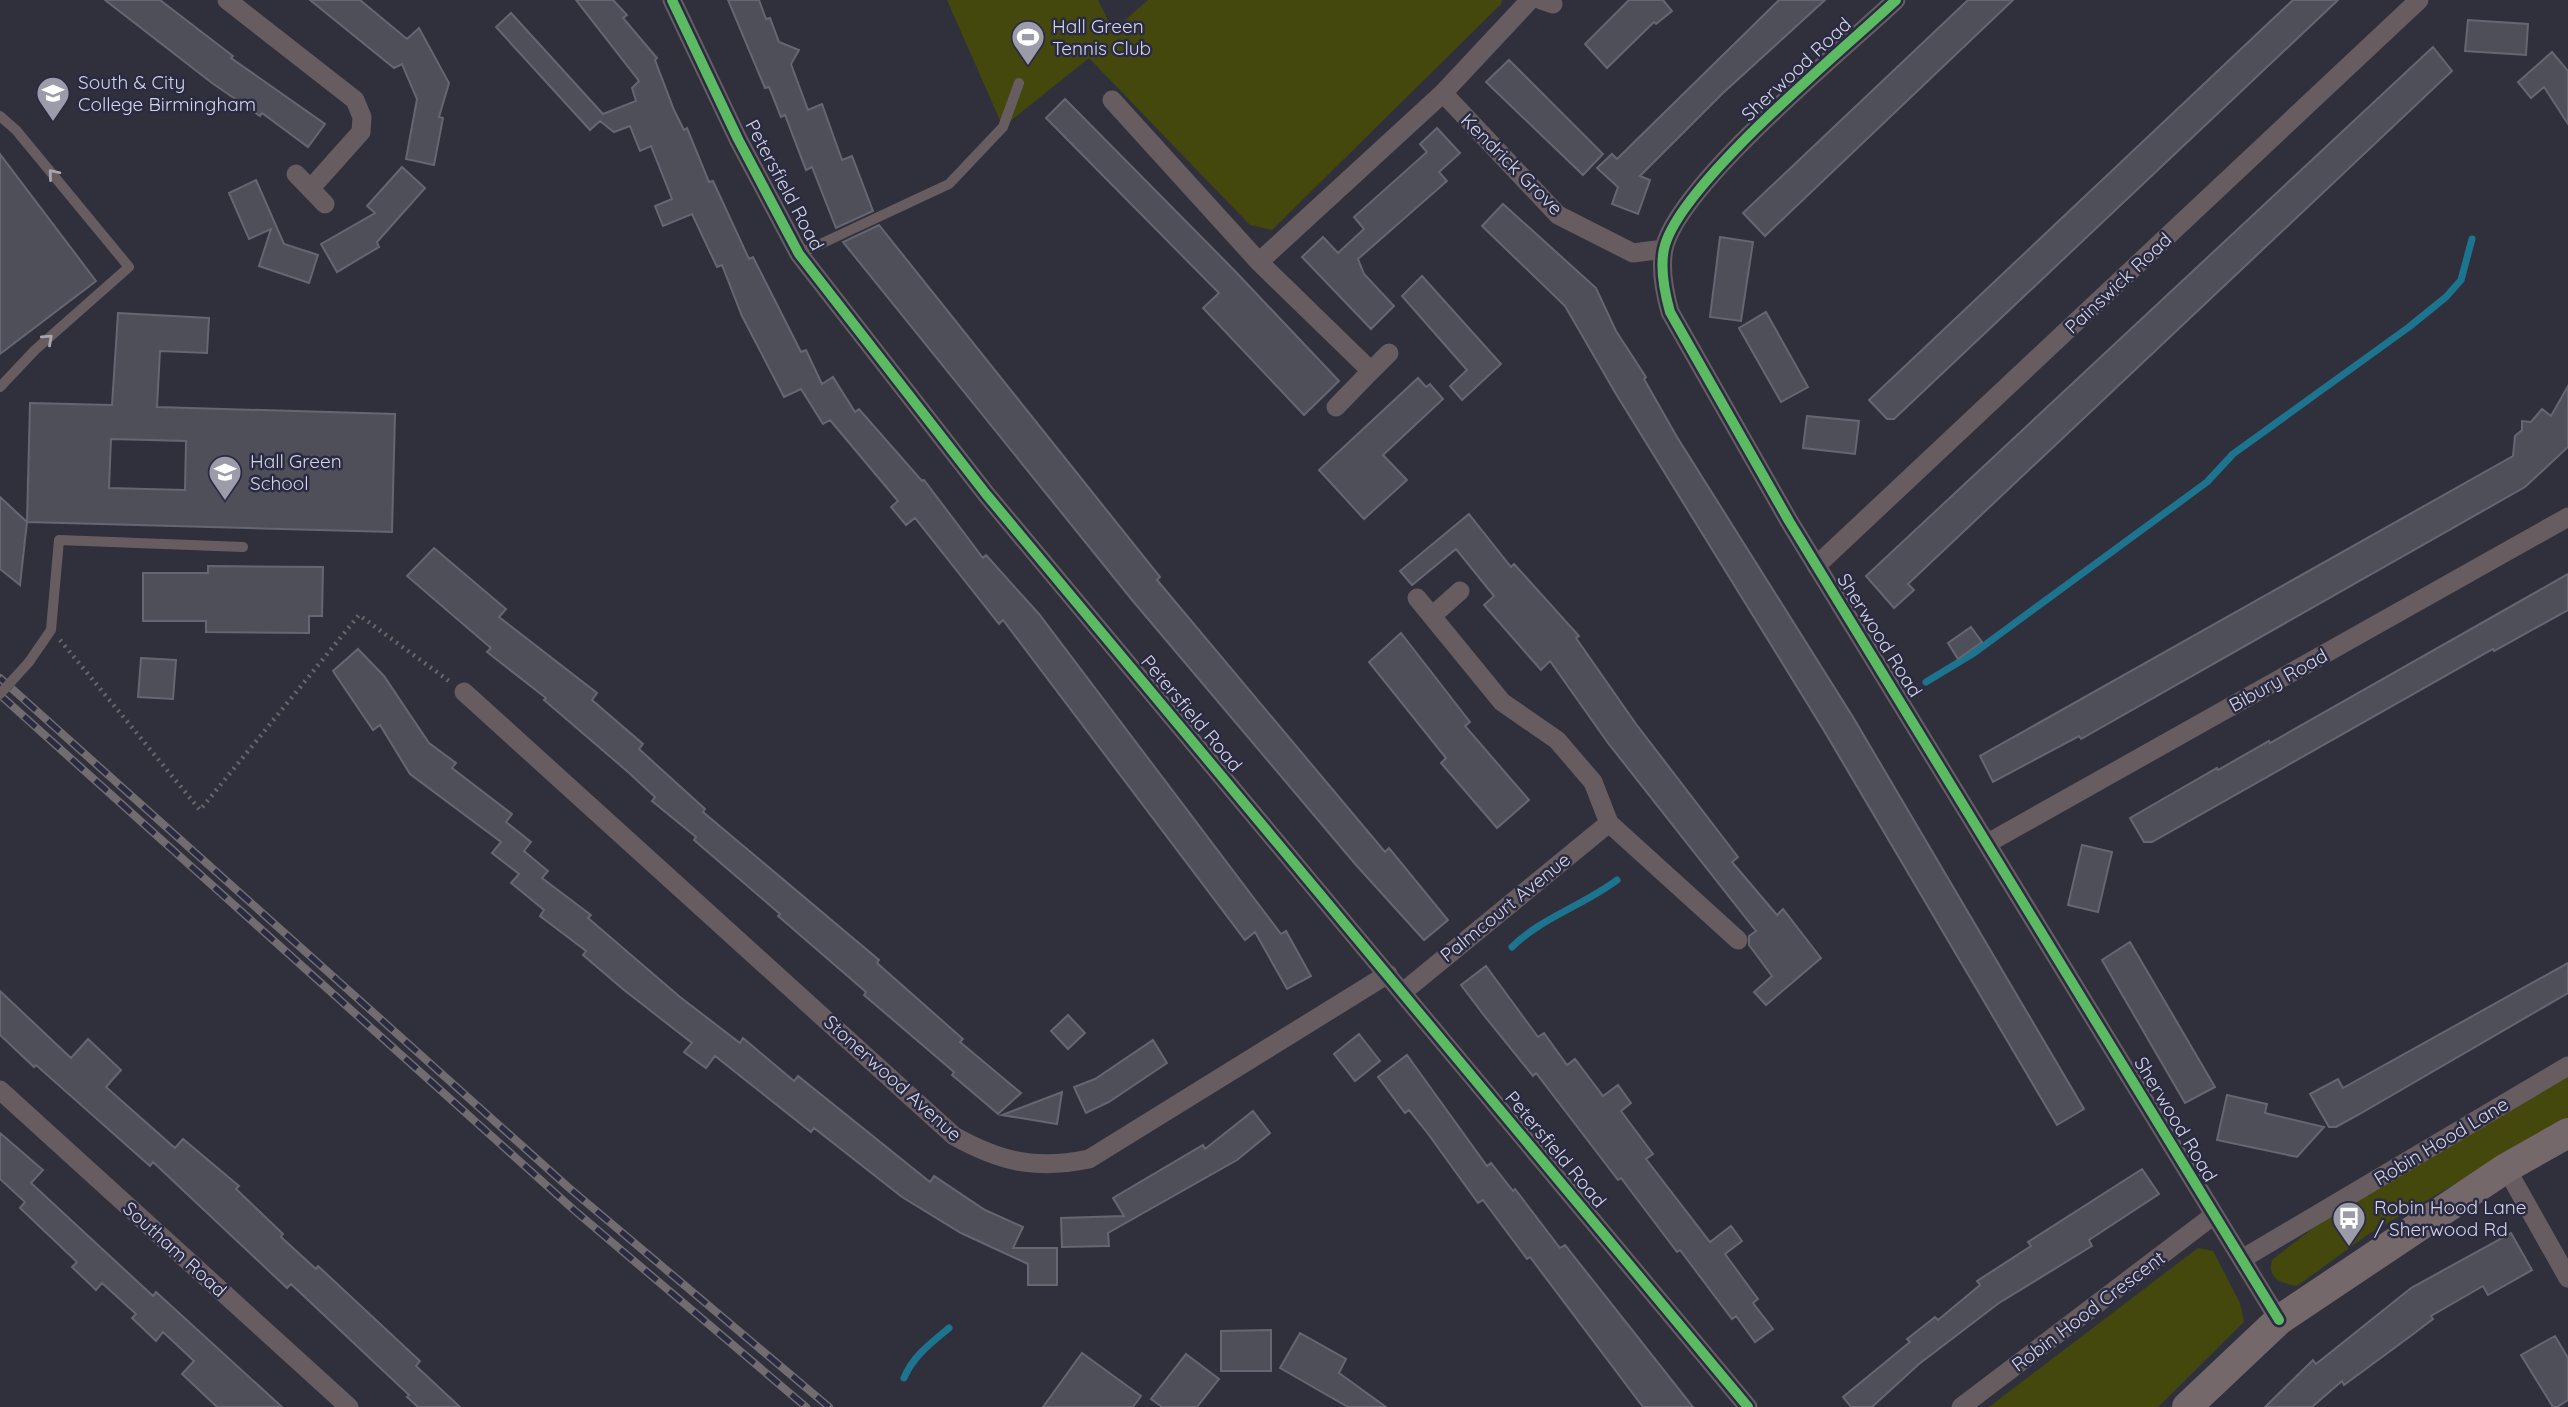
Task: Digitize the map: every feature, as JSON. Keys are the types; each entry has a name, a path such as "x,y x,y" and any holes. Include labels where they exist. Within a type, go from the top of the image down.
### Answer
{"main road":[{"path":"2187,1407 2279,1320 2505,1167 2568,1133"}],"street":[{"path":"227,0 355,100 362,117 361,132 311,188"},
{"name":"Petersfield Road","path":"672,0 738,139 799,254 986,494 1748,1407"},
{"path":"1259,262 1443,93 1531,0"},
{"name":"Sherwood Road","path":"1896,0 1721,164 1684,210 1664,249 1665,292 1670,312 1816,566 2279,1320"},
{"name":"Painswick Road","path":"1816,566 2419,0"},
{"name":"Kendrick Grove","path":"1443,93 1558,215 1633,253 1664,249"},
{"path":"1112,100 1259,262 1371,371"},
{"path":"296,174 325,204"},
{"path":"1336,407 1389,353"},
{"name":"Bibury Road","path":"1988,843 2568,517"},
{"path":"1432,616 1460,591"},
{"path":"1417,598 1502,702 1557,740 1593,782 1609,823 1738,940"},
{"name":"Stonerwood Avenue","path":"464,692 954,1136 987,1154 1035,1164 1059,1165 1089,1159 1131,1136 1388,974"},
{"name":"Palmcourt Avenue","path":"1403,992 1609,823"},
{"name":"Robin Hood Lane","path":"2242,1259 2568,1066"},
{"name":"Southam Road","path":"0,1090 349,1407"},
{"path":"2505,1167 2568,1278"},
{"name":"Robin Hood Crescent","path":"1961,1407 2214,1215"}],"lane":[{"path":"799,254 949,184 1003,127 1018,83"},
{"path":"0,116 16,130 129,267 35,351 0,387"},
{"path":"0,694 30,662 51,630 59,540 243,547"}],"path":[{"path":"51,630 200,810 359,615 464,692"}],"green space":[{"path":"947,0 1098,0 1113,31 1148,0 1502,0 1501,4 1272,230 1250,225 1089,58 1003,127"},
{"path":"2568,1075 2568,1119 2370,1233 2297,1286 2273,1276 2272,1260 2335,1211"},
{"path":"2198,1248 2213,1251 2240,1303 2244,1322 2158,1407 1989,1407"}],"building":[{"path":"105,0 160,0 233,56 231,58 325,124 308,147 262,113 260,116 212,83"},
{"path":"310,0 360,0 407,39 419,28 449,83 439,117 443,118 434,165 406,159 417,99 402,64 394,68"},
{"path":"576,0 613,0 627,15 623,18 657,58 655,60 674,110 684,130 687,128 709,182 713,181 749,259 753,257 801,352 806,350 822,384 833,377 855,412 859,409 922,481 924,480 983,558 986,555 1039,614 1281,934 1286,931 1311,976 1287,989 1255,932 1245,940 1003,620 999,624 915,518 906,525 891,507 898,501 830,420 823,424 801,389 784,397 742,316 722,265 717,267 692,214 663,226 655,206 672,199 651,146 640,151 630,126 614,132 600,121 590,130 496,27 511,13 603,114 636,101 632,88 639,81"},
{"path":"728,0 759,0 766,19 770,18 779,42 799,50 791,64 808,110 822,104 842,160 852,156 873,211 836,228 812,167 806,170 785,115 781,117 769,87 765,88"},
{"path":"1629,0 1663,0 1672,11 1656,24 1654,22 1607,68 1585,44"},
{"path":"1779,0 1825,0 1723,93 1640,176 1650,180 1638,214 1612,204 1618,187 1597,168 1612,154 1617,159"},
{"path":"1968,0 2013,0 1765,236 1743,213"},
{"path":"2293,0 2338,0 1894,419 1887,419 1869,400"},
{"path":"2468,20 2528,24 2526,55 2465,51"},
{"path":"2433,47 2452,71 1908,584 1914,590 1894,608 1866,576"},
{"path":"2552,52 2568,71 2568,124 2544,87 2531,98 2518,82"},
{"path":"1509,60 1603,154 1583,175 1486,82"},
{"path":"1065,99 1339,381 1304,415 1203,308 1219,293 1046,118"},
{"path":"1437,128 1460,153 1439,172 1447,181 1358,259 1364,274 1394,306 1371,329 1302,257 1323,237 1338,253 1364,229 1354,217 1427,152 1420,144"},
{"path":"0,154 96,281 0,354"},
{"path":"402,167 425,188 377,242 379,247 337,272 321,244 375,213 367,206"},
{"path":"256,180 284,244 318,255 309,283 259,266 271,229 249,239 229,193"},
{"path":"1503,204 1596,288 1616,331 1646,377 1644,379 1677,437 1853,717 2084,1109 2057,1125 1823,729 1616,394 1565,306 1482,226"},
{"path":"879,225 1160,577 1157,580 1385,852 1389,848 1448,920 1424,940 1356,865 1132,600 843,242"},
{"path":"1720,237 1753,242 1741,321 1710,317"},
{"path":"1422,276 1501,364 1462,400 1450,386 1467,370 1402,296"},
{"path":"1766,312 1808,387 1781,402 1739,328"},
{"path":"118,313 209,318 207,353 160,351 157,407 395,414 392,532 27,522 30,403 112,405","holes":["111,439 186,441 185,490 109,488"]},
{"path":"1418,378 1426,387 1430,384 1443,399 1383,455 1407,480 1364,519 1319,470"},
{"path":"2568,386 2568,447 2525,487 2081,739 2079,736 1993,782 1980,756 2513,456 2515,436 2522,430 2522,421 2531,422 2542,409 2551,416"},
{"path":"1807,416 1859,421 1855,454 1803,448"},
{"path":"0,497 27,522 20,585 0,569"},
{"path":"1469,514 1511,567 1514,564 1579,636 1576,638 1636,724 1738,857 1732,862 1777,915 1783,909 1821,958 1766,1005 1754,992 1772,976 1749,945 1749,936 1756,931 1608,743 1550,661 1541,670 1484,605 1494,596 1456,549 1412,585 1400,571"},
{"path":"434,548 506,609 499,617 597,693 592,700 643,744 639,749 705,809 703,812 879,960 877,963 963,1039 960,1042 1021,1093 998,1114 952,1075 954,1072 864,995 866,992 778,916 780,914 694,840 696,837 652,801 655,797 628,772 544,700 546,698 487,652 491,648 407,576"},
{"path":"208,566 323,567 322,616 309,616 309,633 206,632 206,621 143,621 143,573 208,573"},
{"path":"2568,574 2568,610 2494,651 2493,649 2152,842 2144,842 2130,818 2217,768 2218,770 2269,741 2270,743"},
{"path":"1971,627 1982,642 1958,659 1948,643"},
{"path":"1401,633 1470,722 1465,726 1529,800 1497,828 1441,763 1446,758 1369,662"},
{"path":"358,649 384,676 429,743 456,763 452,768 512,814 506,822 531,842 524,851 548,871 542,878 591,915 588,918 680,997 740,1043 743,1038 794,1081 798,1076 930,1182 934,1176 985,1210 1023,1227 1013,1248 1057,1248 1057,1285 1028,1285 1028,1264 961,1233 902,1197 814,1128 811,1132 715,1056 706,1068 684,1052 692,1043 583,955 586,951 540,916 544,910 511,883 519,874 492,853 501,842 410,774 380,725 373,730 333,671"},
{"path":"141,658 176,660 173,699 138,697"},
{"path":"2082,845 2112,852 2098,912 2068,905"},
{"path":"2130,942 2215,1087 2185,1103 2102,960"},
{"path":"2568,963 2568,993 2358,1115 2336,1127 2329,1127 2310,1094 2338,1079 2343,1088"},
{"path":"1486,966 1538,1037 1544,1033 1567,1065 1575,1059 1603,1096 1618,1085 1631,1103 1621,1111 1653,1154 1646,1159 1710,1242 1731,1226 1742,1241 1725,1254 1758,1299 1753,1303 1773,1329 1755,1342 1736,1316 1732,1319 1621,1178 1618,1180 1536,1073 1533,1076 1486,1018 1461,985"},
{"path":"0,991 71,1058 88,1039 121,1070 106,1087 175,1148 183,1139 239,1186 236,1189 283,1234 281,1237 316,1269 318,1266 420,1361 416,1366 460,1407 418,1407 407,1397 409,1395 291,1284 287,1288 153,1162 150,1166 36,1065 34,1067 0,1035"},
{"path":"1068,1015 1085,1033 1068,1049 1051,1031"},
{"path":"1359,1034 1380,1061 1355,1081 1334,1054"},
{"path":"1153,1040 1167,1063 1109,1102 1086,1113 1074,1087 1095,1079"},
{"path":"1407,1055 1487,1166 1491,1163 1513,1191 1515,1189 1560,1248 1565,1245 1693,1407 1643,1407 1530,1257 1527,1259 1483,1200 1478,1203 1426,1131 1409,1110 1405,1113 1378,1077"},
{"path":"1062,1092 1057,1124 1002,1115"},
{"path":"2227,1095 2267,1104 2265,1113 2324,1127 2297,1157 2217,1140"},
{"path":"1253,1111 1270,1133 1237,1160 1108,1233 1109,1246 1062,1247 1061,1218 1124,1216 1113,1198 1203,1145 1205,1149"},
{"path":"0,1133 43,1170 31,1183 153,1296 156,1292 282,1407 217,1407 182,1374 194,1361 163,1332 156,1341 132,1318 136,1314 102,1283 96,1290 72,1267 77,1262 20,1208 25,1202 0,1179"},
{"path":"2142,1169 2159,1194 2089,1240 2092,1246 1999,1303 1919,1364 1872,1407 1851,1407 1843,1397 1910,1342 1907,1339 1935,1317 1938,1320 1980,1285 1977,1281 2031,1246 2028,1242"},
{"path":"2511,1233 2532,1270 2488,1295 2483,1286 2431,1316 2433,1319 2344,1385 2342,1381 2312,1407 2265,1407 2313,1360 2316,1364 2411,1288"},
{"path":"1271,1330 1271,1371 1221,1371 1221,1331"},
{"path":"1300,1333 1346,1359 1339,1373 1386,1407 1348,1407 1280,1368"},
{"path":"2555,1336 2568,1358 2568,1400 2553,1407 2521,1355"},
{"path":"1082,1353 1141,1396 1133,1407 1043,1407"},
{"path":"1186,1354 1219,1379 1197,1407 1162,1407 1151,1399"}],"waterway":[{"path":"1926,682 1974,653 2207,482 2233,454 2409,327 2446,297 2461,280 2472,239"},
{"path":"1512,947 1536,928 1617,880"},
{"path":"904,1378 917,1356 949,1328"}],"railway":[{"path":"0,678 568,1187 829,1407"},
{"path":"0,695 574,1210 806,1407"}],"cycle path":[{"path":"672,0 738,139 799,254 986,494 1748,1407"},
{"path":"1896,0 1765,119 1698,190 1676,222 1664,249 1663,273 1670,312 1789,521 2279,1320"}],"place":[{"name":"Hall Green Tennis Club","path":"1028,67"},
{"name":"South & City College Birmingham","path":"53,123"},
{"name":"Hall Green School","path":"225,502"},
{"name":"Robin Hood Lane / Sherwood Rd","path":"2349,1248"}]}
